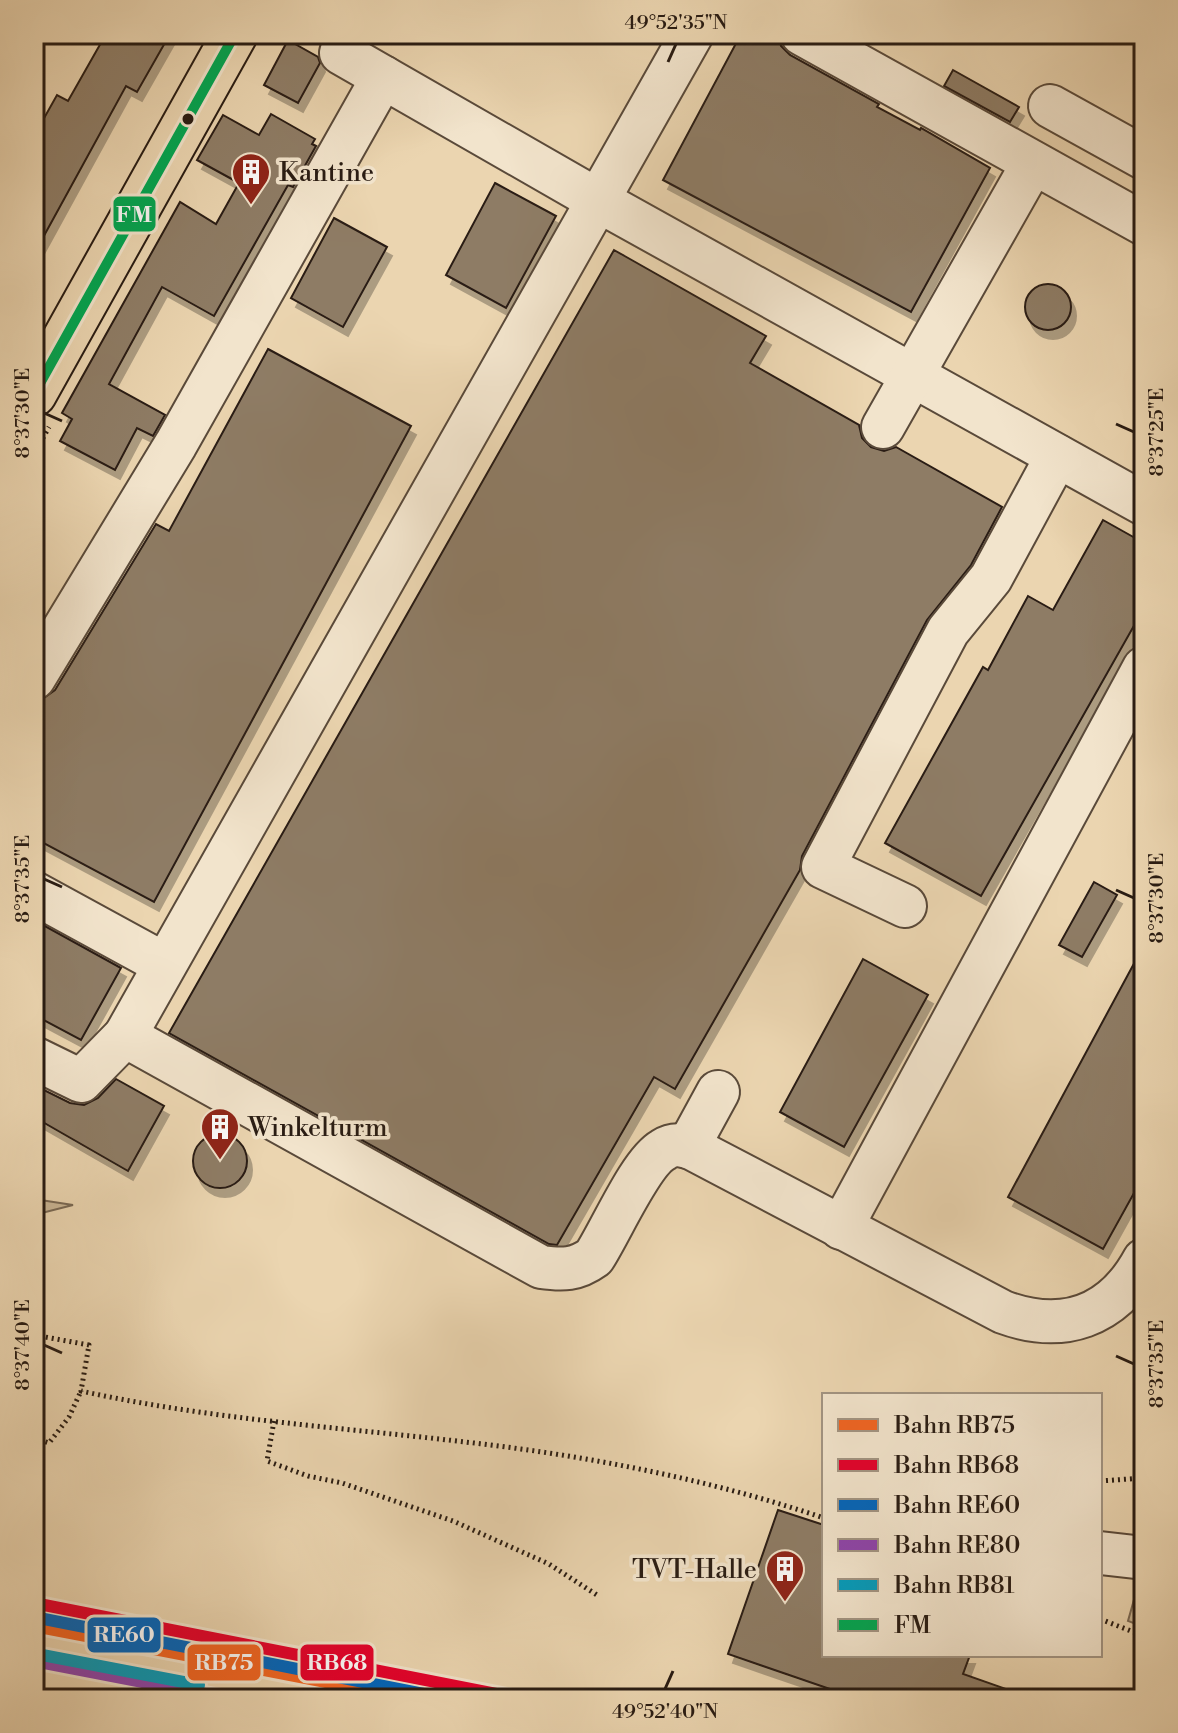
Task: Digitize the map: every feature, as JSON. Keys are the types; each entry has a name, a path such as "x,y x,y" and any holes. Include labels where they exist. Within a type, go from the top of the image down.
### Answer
{"main road":[{"path":"34,394 235,34"}],"lane":[{"path":"34,1058 81,1081 125,1036 692,34"},
{"path":"802,34 1144,224"},
{"path":"341,53 599,201 1144,504"},
{"path":"34,678 176,444 383,77"},
{"path":"1050,106 1144,158"},
{"path":"883,427 1033,163"},
{"path":"905,906 823,867 948,631 991,578 1057,456"},
{"path":"841,1228 1144,668"},
{"path":"34,893 164,964"},
{"path":"125,1036 541,1267 568,1270 594,1257 648,1162 673,1145 688,1147 1021,1319 1057,1322 1089,1316 1116,1296 1136,1275 1144,1260"},
{"path":"688,1147 718,1092"},
{"path":"1102,1553 1144,1558"}],"path":[{"path":"34,1335 89,1345 81,1391 69,1417 49,1443 34,1438"},
{"path":"81,1391 175,1409 570,1457 674,1477 822,1517"},
{"path":"274,1421 267,1461 453,1521 549,1564 597,1595"},
{"path":"1102,1481 1144,1478"},
{"path":"1102,1620 1144,1636"}],"shaded area":[{"path":"34,1199 73,1205 34,1215"},
{"path":"1135,1596 1144,1597 1144,1627 1128,1621"}],"building":[{"path":"106,34 170,34 137,92 126,86 34,254 34,136 57,95 68,101"},
{"path":"741,34 759,43 765,34 778,34 781,46 790,55 879,104 877,107 921,128 990,168 911,312 663,180"},
{"path":"288,40 318,57 320,63 298,103 264,85"},
{"path":"953,70 1019,107 1010,122 944,86"},
{"path":"271,114 315,139 312,144 316,146 293,187 288,185 214,316 162,287 109,384 165,415 153,436 137,428 115,470 60,441 72,419 62,413 180,202 216,224 239,183 197,160 223,115 259,135"},
{"path":"495,183 556,216 506,308 446,275"},
{"path":"334,218 387,247 343,327 291,298"},
{"path":"614,250 766,336 750,363 859,425 862,438 871,447 884,451 896,447 1002,507 971,565 927,620 802,856 800,870 675,1089 654,1077 557,1245 549,1244 169,1033"},
{"path":"1048,284 1064,291 1071,307 1064,323 1048,330 1032,323 1025,307 1032,291"},
{"path":"268,349 411,426 154,902 34,838 34,705 55,690 156,524 169,531"},
{"path":"1103,520 1144,543 1144,608 981,896 885,843 983,667 988,670 1028,596 1053,610"},
{"path":"1094,882 1117,895 1082,957 1059,945"},
{"path":"34,920 121,968 81,1040 34,1015"},
{"path":"1144,945 1144,1175 1103,1249 1008,1197"},
{"path":"863,959 928,995 844,1147 780,1112"},
{"path":"116,1079 164,1106 128,1171 34,1117 34,1085 70,1103 84,1105 98,1098"},
{"name":"Winkelturm","path":"220,1134 239,1142 247,1161 239,1180 220,1188 201,1180 193,1161 201,1142"},
{"name":"TVT-Halle","path":"778,1510 822,1524 822,1657 969,1657 963,1674 1023,1695 1023,1699 859,1699 728,1654"}],"rail line":[{"name":"RB68","path":"34,1603 522,1699"},
{"name":"RE60","path":"34,1617 449,1699"},
{"name":"RB75","path":"34,1626 414,1699"},
{"name":"RB81","path":"37,1654 199,1685"},
{"name":"RE80","path":"34,1661 231,1699"}],"transit line":[{"name":"FM","path":"34,394 235,34"}],"place":[{"name":"Kantine","path":"251,206"},
{"name":"Winkelturm","path":"220,1161"},
{"name":"TVT-Halle","path":"785,1603"}]}
